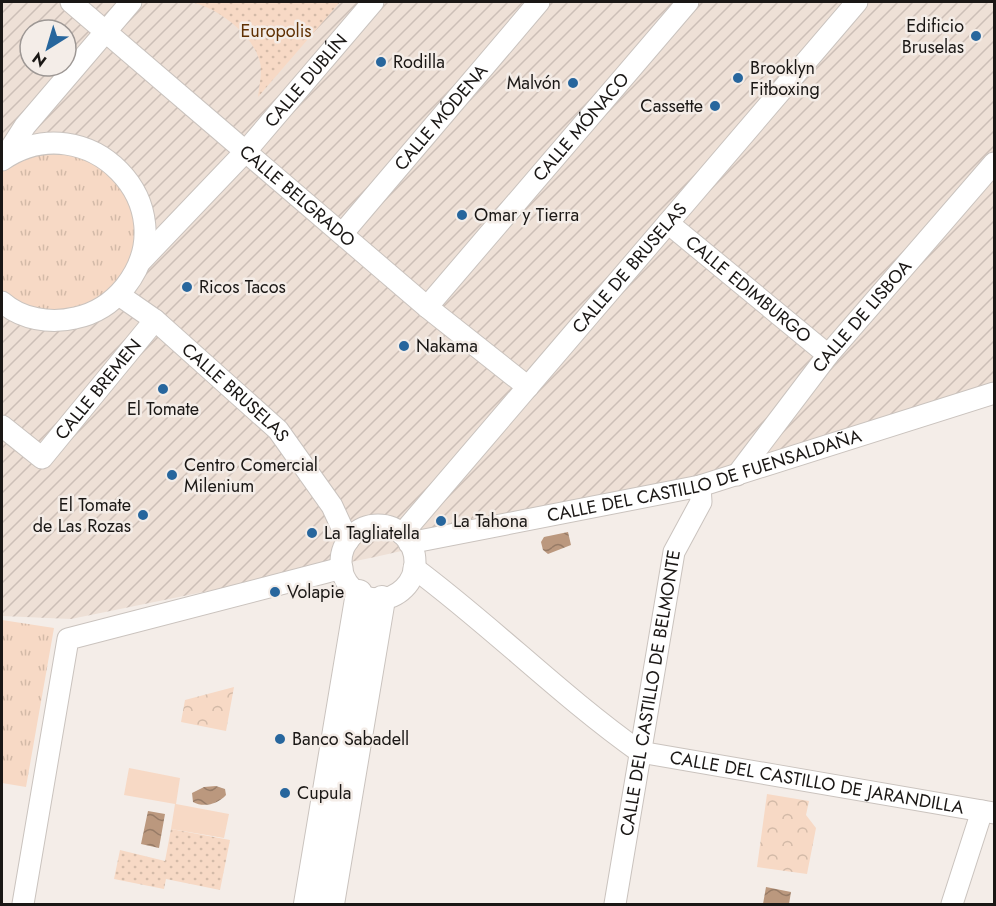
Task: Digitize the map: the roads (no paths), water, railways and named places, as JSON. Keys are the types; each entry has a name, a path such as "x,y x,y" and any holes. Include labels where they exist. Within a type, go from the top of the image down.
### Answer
{"street":[{"name":"CALLE BELGRADO","path":"71,2 427,307 528,387"},
{"path":"3,159 25,126 131,2"},
{"name":"CALLE DUBLÍN","path":"140,262 245,152 373,2"},
{"name":"CALLE MÓDENA","path":"342,234 539,2"},
{"name":"CALLE MÓNACO","path":"427,307 688,2"},
{"name":"CALLE DE BRUSELAS","path":"406,538 528,387 857,2"},
{"path":"3,159 26,147 51,142 76,145 106,159 119,169 134,189 143,213 145,238 140,262 119,295 94,312 64,321 44,320 3,307"},
{"name":"CALLE DE LISBOA","path":"736,475 828,355 994,163"},
{"name":"CALLE EDIMBURGO","path":"668,223 828,355"},
{"name":"CALLE BRUSELAS","path":"119,295 154,321 278,430 332,506 348,541"},
{"name":"CALLE BREMEN","path":"2,426 42,458 154,321"},
{"name":"CALLE DEL CASTILLO DE FUENSALDAÑA","path":"406,538 700,486 994,393"},
{"name":"CALLE DEL CASTILLO DE BELMONTE","path":"615,904 674,552 701,502 700,486"},
{"path":"414,568 403,589 370,596 350,587 342,568 343,549 355,533 373,525 383,526 406,538 414,568 604,726 640,752"},
{"path":"23,904 68,639 342,568"},
{"path":"307,904 370,596"},
{"path":"331,904 370,596"},
{"name":"CALLE DEL CASTILLO DE JARANDILLA","path":"640,752 988,812"},
{"path":"952,904 988,812"}],"water":[{"path":"568,532 571,545 548,554 543,550 541,542 544,537"},
{"path":"216,786 225,789 226,795 219,801 206,805 193,802 192,793 204,787"},
{"path":"148,811 165,814 159,848 141,844"},
{"path":"766,887 791,892 789,904 763,904"}],"place":[{"name":"Edificio Bruselas","path":"976,36"},
{"name":"Rodilla","path":"381,62"},
{"name":"Brooklyn Fitboxing","path":"738,78"},
{"name":"Malvón","path":"573,83"},
{"name":"Cassette","path":"715,106"},
{"name":"Omar y Tierra","path":"462,215"},
{"name":"Ricos Tacos","path":"187,287"},
{"name":"Nakama","path":"404,346"},
{"name":"El Tomate","path":"163,389"},
{"name":"Centro Comercial Milenium","path":"172,475"},
{"name":"El Tomate de Las Rozas","path":"143,515"},
{"name":"La Tahona","path":"441,521"},
{"name":"La Tagliatella","path":"312,533"},
{"name":"Volapie","path":"275,592"},
{"name":"Banco Sabadell","path":"280,739"},
{"name":"Cupula","path":"285,793"}],"park label":[{"name":"Europolis","path":"276,31"}]}
